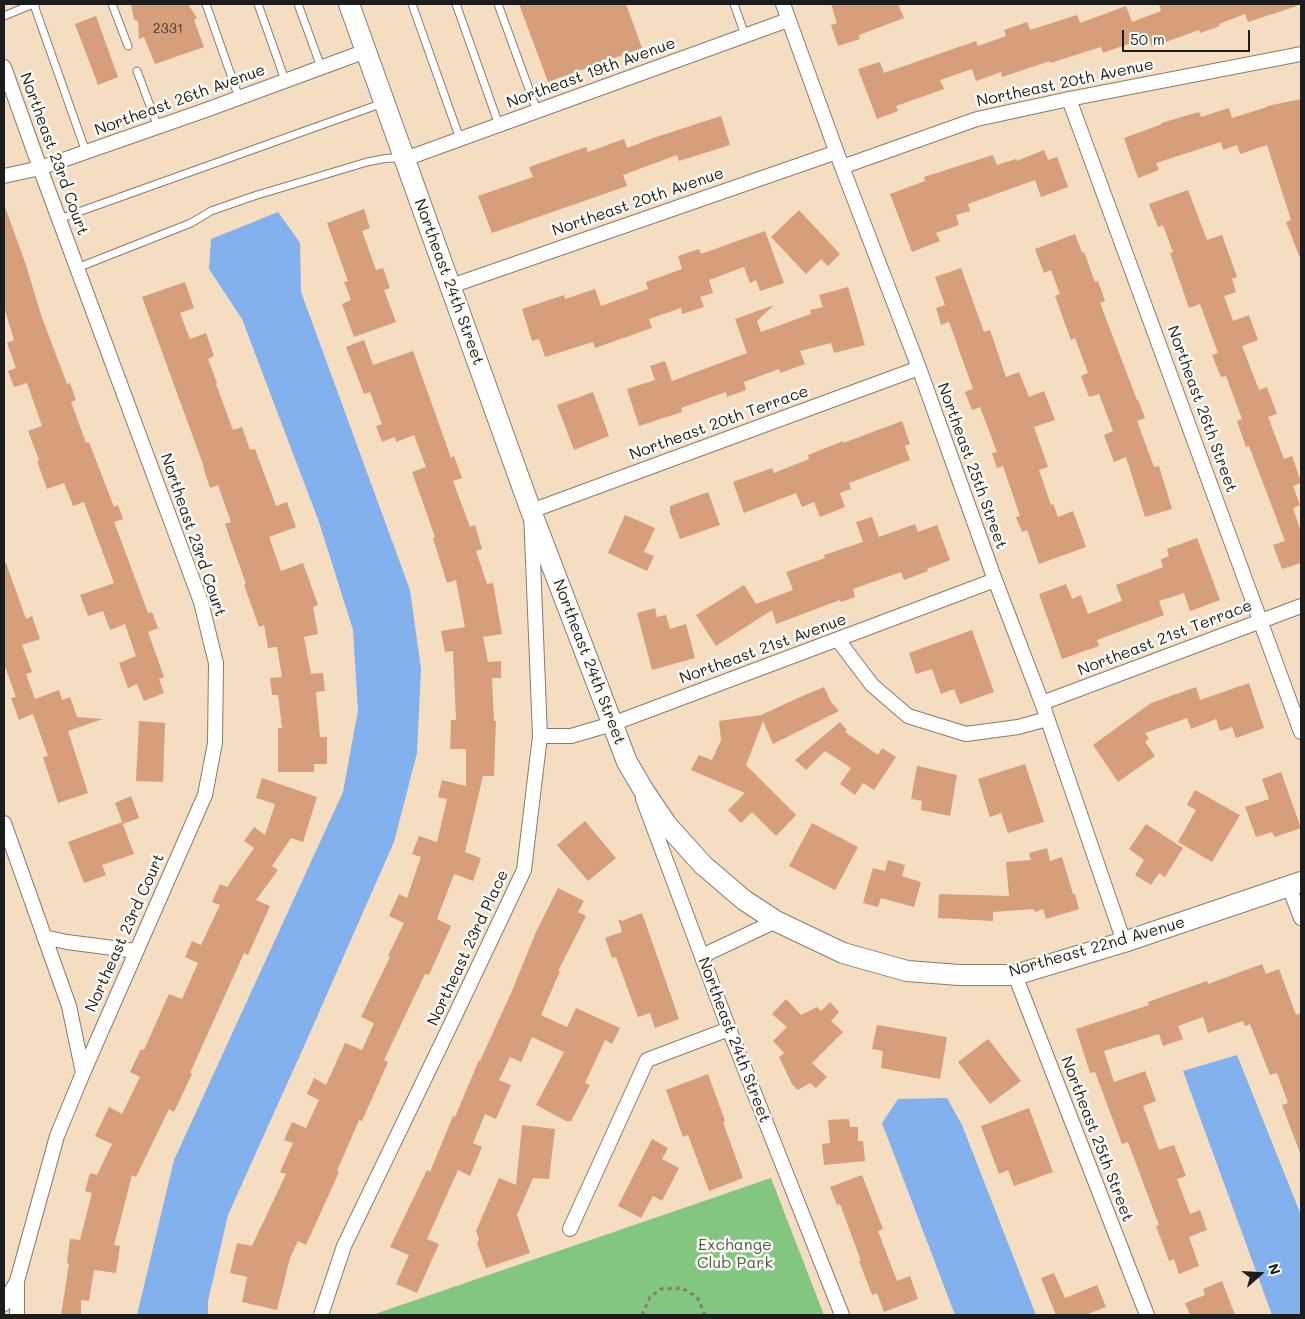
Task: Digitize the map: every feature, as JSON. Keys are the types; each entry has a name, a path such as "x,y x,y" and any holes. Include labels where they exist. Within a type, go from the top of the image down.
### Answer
{"street":[{"name":"Northeast 24th Street","path":"349,4 531,511 729,1028 842,1315"},
{"name":"Northeast 25th Street","path":"783,4 842,167 919,368 994,580 1042,703 1124,942"},
{"name":"Northeast 19th Avenue","path":"405,159 788,20"},
{"name":"Northeast 26th Avenue","path":"4,176 40,168 366,51"},
{"name":"Northeast 20th Avenue","path":"842,167 977,119 1301,54"},
{"name":"Northeast 23rd Court","path":"4,67 201,602 216,663 215,743 205,795 57,1136 17,1281"},
{"name":"Northeast 26th Street","path":"1070,99 1301,732"},
{"name":"Northeast 20th Avenue","path":"451,286 837,152"},
{"name":"Northeast 20th Terrace","path":"531,511 919,368"},
{"name":"Northeast 23rd Place","path":"322,1315 344,1246 524,870 540,736 531,511"},
{"name":"Northeast 21st Avenue","path":"540,736 571,736 612,724 994,580"},
{"name":"Northeast 21st Terrace","path":"1042,703 1301,606"},
{"path":"838,640 872,685 908,716 966,734 1018,727 1047,719"},
{"name":"Northeast 22nd Avenue","path":"627,762 667,825 703,865 744,900 776,921 843,953 907,971 959,975 1015,975 1124,942 1295,884"},
{"path":"4,823 69,1006 83,1073"},
{"path":"1295,884 1301,918"},
{"path":"702,956 776,921"},
{"path":"44,937 136,951"},
{"name":"Northeast 25th Street","path":"1015,975 1147,1315"},
{"path":"570,1228 647,1060 729,1028"},
{"path":"4,1304 17,1281"},
{"path":"16,1315 17,1281"}],"lane":[{"path":"4,16 34,4 86,152"},
{"path":"112,4 128,46"},
{"path":"206,4 239,98"},
{"path":"258,4 285,80"},
{"path":"298,4 321,68"},
{"path":"412,4 460,139"},
{"path":"456,4 499,125"},
{"path":"498,4 537,112"},
{"path":"734,4 745,36"},
{"path":"137,71 158,127"},
{"path":"59,219 385,102"},
{"path":"78,268 191,223 212,211 254,196 367,162 384,158 405,159"}],"path":[{"path":"642,1315 650,1297 661,1289 682,1288 697,1297 705,1315"}],"green space":[{"name":"Exchange Club Park","path":"771,1178 824,1315 372,1315"}],"water":[{"path":"278,212 300,243 301,292 410,590 421,669 417,753 394,842 228,1215 208,1301 208,1315 137,1315 174,1160 343,792 358,710 353,630 319,522 242,319 209,269 211,239"},
{"path":"1237,1055 1301,1215 1301,1315 1272,1315 1183,1071"},
{"path":"947,1098 962,1125 1036,1315 955,1315 882,1123 898,1099"}],"building":[{"path":"131,4 188,4 197,18 194,20 204,47 155,64 144,37 139,39 138,21 134,20"},
{"path":"519,4 626,4 642,48 548,82"},
{"path":"831,4 898,4 904,18 859,35 860,39 838,46 831,25 837,23"},
{"path":"1159,4 1296,4 1297,6 1248,22 1245,14 1219,24 1220,26 1200,33 1199,30 1152,47 1148,37 1103,53 1101,47 1002,77 1001,72 976,81 972,69 940,80 944,89 896,106 898,111 877,119 858,69 880,62 884,73 976,41 978,46 1006,36 1004,30 1027,22 1030,30 1077,15 1080,23 1126,6 1132,22 1161,11"},
{"path":"96,16 118,77 98,85 75,24"},
{"path":"1301,99 1301,258 1286,222 1291,220 1267,145 1240,154 1237,145 1223,150 1221,142 1156,163 1159,170 1138,178 1124,138 1161,123 1199,112 1201,117 1229,108 1232,118 1267,106"},
{"path":"721,116 730,145 679,161 677,155 623,175 627,186 492,233 478,196 533,177 529,167 586,147 588,152 624,139 627,148"},
{"path":"1044,150 1048,160 1057,157 1068,187 1041,197 1035,180 968,204 970,211 956,215 959,225 936,233 940,241 912,252 890,194 925,181 924,177 993,155 997,165 1016,159 1017,161"},
{"path":"1188,190 1207,240 1222,235 1237,277 1232,279 1236,292 1224,296 1233,321 1249,315 1258,340 1242,346 1259,390 1267,387 1277,414 1268,417 1284,459 1292,456 1301,482 1293,486 1300,505 1293,508 1301,532 1301,563 1282,569 1273,545 1285,541 1249,446 1246,447 1237,421 1242,419 1226,376 1221,377 1212,355 1218,353 1200,304 1189,308 1170,253 1173,252 1163,225 1158,227 1149,204"},
{"path":"5,207 26,265 41,315 67,384 70,383 76,400 71,402 86,443 89,442 114,507 118,505 123,519 114,522 148,613 152,612 158,628 148,632 164,677 159,679 164,693 144,701 137,684 128,688 119,663 136,656 125,624 110,630 103,611 88,616 80,595 114,583 84,502 73,506 64,483 47,489 28,431 42,426 27,383 14,387 8,371 16,368 7,343 14,340 4,307"},
{"path":"364,209 370,228 362,231 376,270 383,268 390,288 384,290 396,322 354,337 342,304 351,300 344,282 348,281 327,223"},
{"path":"799,210 840,254 828,266 821,259 806,274 771,237"},
{"path":"765,231 784,283 760,291 756,280 750,283 744,267 709,280 713,293 700,297 704,307 682,314 681,308 649,319 652,328 595,348 593,342 545,357 539,339 532,341 522,309 564,295 565,299 595,289 601,306 648,289 646,282 682,269 678,256 699,249 701,254"},
{"path":"1075,234 1095,282 1098,281 1105,301 1100,303 1145,418 1137,421 1154,467 1159,466 1172,509 1145,517 1126,457 1114,462 1104,435 1113,431 1099,394 1089,397 1081,376 1088,373 1075,338 1071,340 1055,296 1060,294 1051,270 1044,273 1035,249"},
{"path":"961,268 984,332 990,330 1006,377 1019,372 1029,397 1044,391 1055,420 1034,427 1048,467 1039,470 1051,505 1053,504 1058,517 1073,511 1086,547 1039,564 1027,530 1022,532 1016,517 1020,516 1003,466 997,468 992,453 997,452 980,407 972,410 965,392 973,389 949,322 941,325 936,308 945,305 935,277"},
{"path":"185,282 194,308 180,313 190,339 206,333 214,356 208,359 233,430 242,427 250,450 255,449 276,506 287,502 296,527 269,537 281,571 303,563 318,605 313,607 318,634 304,637 311,674 323,673 325,691 316,692 320,737 327,737 327,764 314,764 314,772 278,772 278,728 282,728 278,695 272,695 270,678 282,677 277,647 268,648 264,625 259,627 225,524 231,522 218,485 210,488 142,297"},
{"path":"848,287 865,345 834,353 831,343 800,351 805,364 780,373 779,369 744,382 746,390 727,397 726,392 681,408 682,412 639,426 627,389 655,380 650,366 665,361 672,381 747,353 735,319 774,305 757,321 761,332 811,314 810,310 823,307 819,295"},
{"path":"364,340 373,365 413,351 451,458 454,456 462,478 453,481 470,527 475,525 482,549 476,551 487,584 493,583 502,634 483,637 488,662 501,661 501,678 492,678 494,721 496,721 494,776 483,776 465,852 481,858 473,881 454,874 437,919 451,926 429,975 425,974 384,1060 388,1062 362,1121 359,1120 337,1171 339,1172 306,1245 298,1241 290,1258 277,1310 242,1302 247,1277 230,1273 237,1243 252,1246 286,1174 280,1172 293,1143 284,1140 292,1122 306,1128 319,1100 307,1094 314,1078 326,1085 345,1043 362,1050 374,1023 361,1017 404,923 389,916 399,894 407,898 421,857 412,854 419,836 437,842 447,799 438,797 442,780 466,786 466,749 450,749 451,720 456,720 453,651 445,652 441,631 465,627 456,580 447,583 433,538 435,537 412,472 426,467 414,435 396,442 395,437 382,442 376,426 382,424 370,392 364,394 346,347"},
{"path":"593,392 609,436 574,450 557,405"},
{"path":"902,421 910,444 905,446 910,460 849,483 851,489 840,493 845,507 820,517 814,502 802,507 796,493 744,513 733,482 772,468 774,473 809,459 808,455"},
{"path":"708,492 720,525 680,539 670,512 670,506"},
{"path":"625,515 655,528 644,552 654,556 647,571 608,553"},
{"path":"872,517 879,537 915,524 918,532 937,525 950,560 904,580 901,572 853,589 855,597 841,602 840,600 776,624 772,610 716,646 696,615 744,585 756,604 793,590 786,572 825,558 824,555 863,542 856,522"},
{"path":"1197,538 1220,600 1190,611 1184,593 1159,601 1164,615 1097,640 1099,646 1062,659 1039,594 1066,584 1072,599 1081,595 1088,614 1122,601 1116,585 1163,567 1161,559 1169,556 1167,549"},
{"path":"4,563 6,563 26,619 32,616 40,639 22,645 32,672 26,674 35,699 59,690 62,700 70,697 77,717 103,719 68,731 88,793 58,803 43,757 48,756 33,714 19,720 11,698 16,697 4,664"},
{"path":"655,608 657,617 666,615 670,629 686,624 695,658 652,670 637,613"},
{"path":"972,630 994,692 960,704 954,689 941,694 932,669 916,674 909,653"},
{"path":"1249,683 1264,728 1236,738 1232,727 1220,731 1216,719 1191,729 1187,718 1145,733 1149,739 1145,742 1155,756 1118,782 1093,745 1151,703 1196,687 1200,700"},
{"path":"824,687 831,702 839,711 773,744 763,721 746,765 796,815 776,836 752,812 741,823 728,810 745,793 691,770 699,755 712,760 721,740 719,721 761,715"},
{"path":"139,721 165,723 163,782 136,781"},
{"path":"840,722 847,730 845,732 878,755 882,748 896,757 874,790 863,783 855,795 840,784 851,768 825,751 806,770 795,760"},
{"path":"1025,764 1044,822 1008,833 1001,813 990,817 978,779"},
{"path":"917,766 957,775 950,816 921,810 922,801 911,799"},
{"path":"1281,772 1301,828 1275,837 1272,832 1256,837 1245,807 1269,799 1262,779"},
{"path":"262,778 317,797 303,842 291,838 272,866 278,870 256,900 270,906 248,955 244,953 174,1112 169,1109 136,1177 132,1175 114,1245 120,1246 116,1273 94,1270 89,1301 81,1300 81,1315 61,1315 69,1264 67,1263 70,1239 80,1240 92,1193 85,1191 90,1173 97,1175 112,1144 95,1136 109,1107 122,1114 140,1077 130,1072 141,1049 144,1050 169,994 182,999 198,963 185,957 192,941 201,945 220,905 212,902 220,884 227,887 254,848 244,841 254,827 265,835 275,804 256,798"},
{"path":"1195,790 1240,815 1212,862 1178,842 1196,810 1187,805"},
{"path":"131,796 139,818 123,824 115,803"},
{"path":"585,821 616,858 588,881 557,845"},
{"path":"122,822 134,854 102,865 106,875 84,883 68,842"},
{"path":"812,823 858,847 835,890 789,866"},
{"path":"1146,824 1183,848 1165,877 1159,873 1151,885 1135,875 1144,860 1129,849"},
{"path":"1047,848 1050,861 1062,857 1079,909 1046,919 1043,909 1035,912 1034,909 993,912 993,921 938,918 939,894 1009,896 1006,862 1031,860 1029,853"},
{"path":"888,860 905,865 902,876 921,882 914,907 881,898 878,907 863,903 873,868 885,871"},
{"path":"558,888 584,901 578,912 586,916 558,971 560,971 541,1015 567,1027 576,1008 620,1028 612,1044 605,1040 585,1083 590,1085 571,1121 566,1121 536,1105 564,1052 532,1037 521,1062 510,1057 499,1080 511,1085 496,1119 485,1114 473,1143 482,1147 470,1176 458,1170 427,1239 439,1244 417,1293 396,1284 409,1255 390,1247 427,1170 430,1172 453,1116 455,1117 479,1060 512,991 536,932"},
{"path":"642,913 679,1019 655,1028 650,1013 638,1017 616,957 612,958 605,938 622,932 618,919 622,921"},
{"path":"1262,964 1266,974 1279,969 1296,1015 1301,1013 1300,1153 1282,1105 1288,1103 1277,1073 1270,1075 1250,1024 1245,1026 1243,1021 1208,1033 1203,1017 1178,1026 1183,1039 1163,1046 1159,1034 1104,1051 1114,1082 1145,1071 1156,1101 1143,1106 1159,1150 1174,1145 1186,1176 1177,1179 1190,1214 1200,1210 1207,1230 1189,1237 1199,1266 1179,1274 1174,1259 1169,1261 1156,1226 1159,1225 1128,1142 1122,1144 1095,1072 1090,1073 1076,1029 1149,1005 1148,1002 1207,981 1208,984"},
{"path":"786,999 801,1015 817,1007 821,1011 830,1002 839,1012 831,1021 843,1032 812,1063 827,1077 816,1088 810,1083 798,1090 792,1084 779,1057 784,1053 773,1041 787,1027 772,1014"},
{"path":"877,1025 947,1037 940,1079 881,1068 883,1051 872,1049"},
{"path":"988,1039 1021,1081 990,1104 958,1062"},
{"path":"708,1074 743,1178 709,1191 688,1135 683,1137 666,1090"},
{"path":"1029,1108 1053,1172 1014,1186 1008,1170 999,1174 981,1126"},
{"path":"849,1119 850,1127 858,1127 858,1141 863,1141 865,1161 824,1165 822,1144 830,1143 828,1120"},
{"path":"522,1125 555,1129 549,1179 533,1178 517,1215 530,1253 486,1268 477,1243 479,1239 476,1231 499,1178 516,1185"},
{"path":"652,1139 668,1148 662,1159 679,1168 662,1201 653,1196 641,1218 618,1206"},
{"path":"862,1175 883,1229 878,1231 897,1281 910,1276 918,1299 884,1312 877,1293 872,1295 840,1204 837,1205 830,1187"},
{"path":"1054,1273 1065,1298 1097,1285 1106,1307 1085,1315 1056,1315 1041,1278"},
{"path":"1222,1281 1235,1315 1190,1315 1185,1303 1205,1295 1203,1289"}]}
